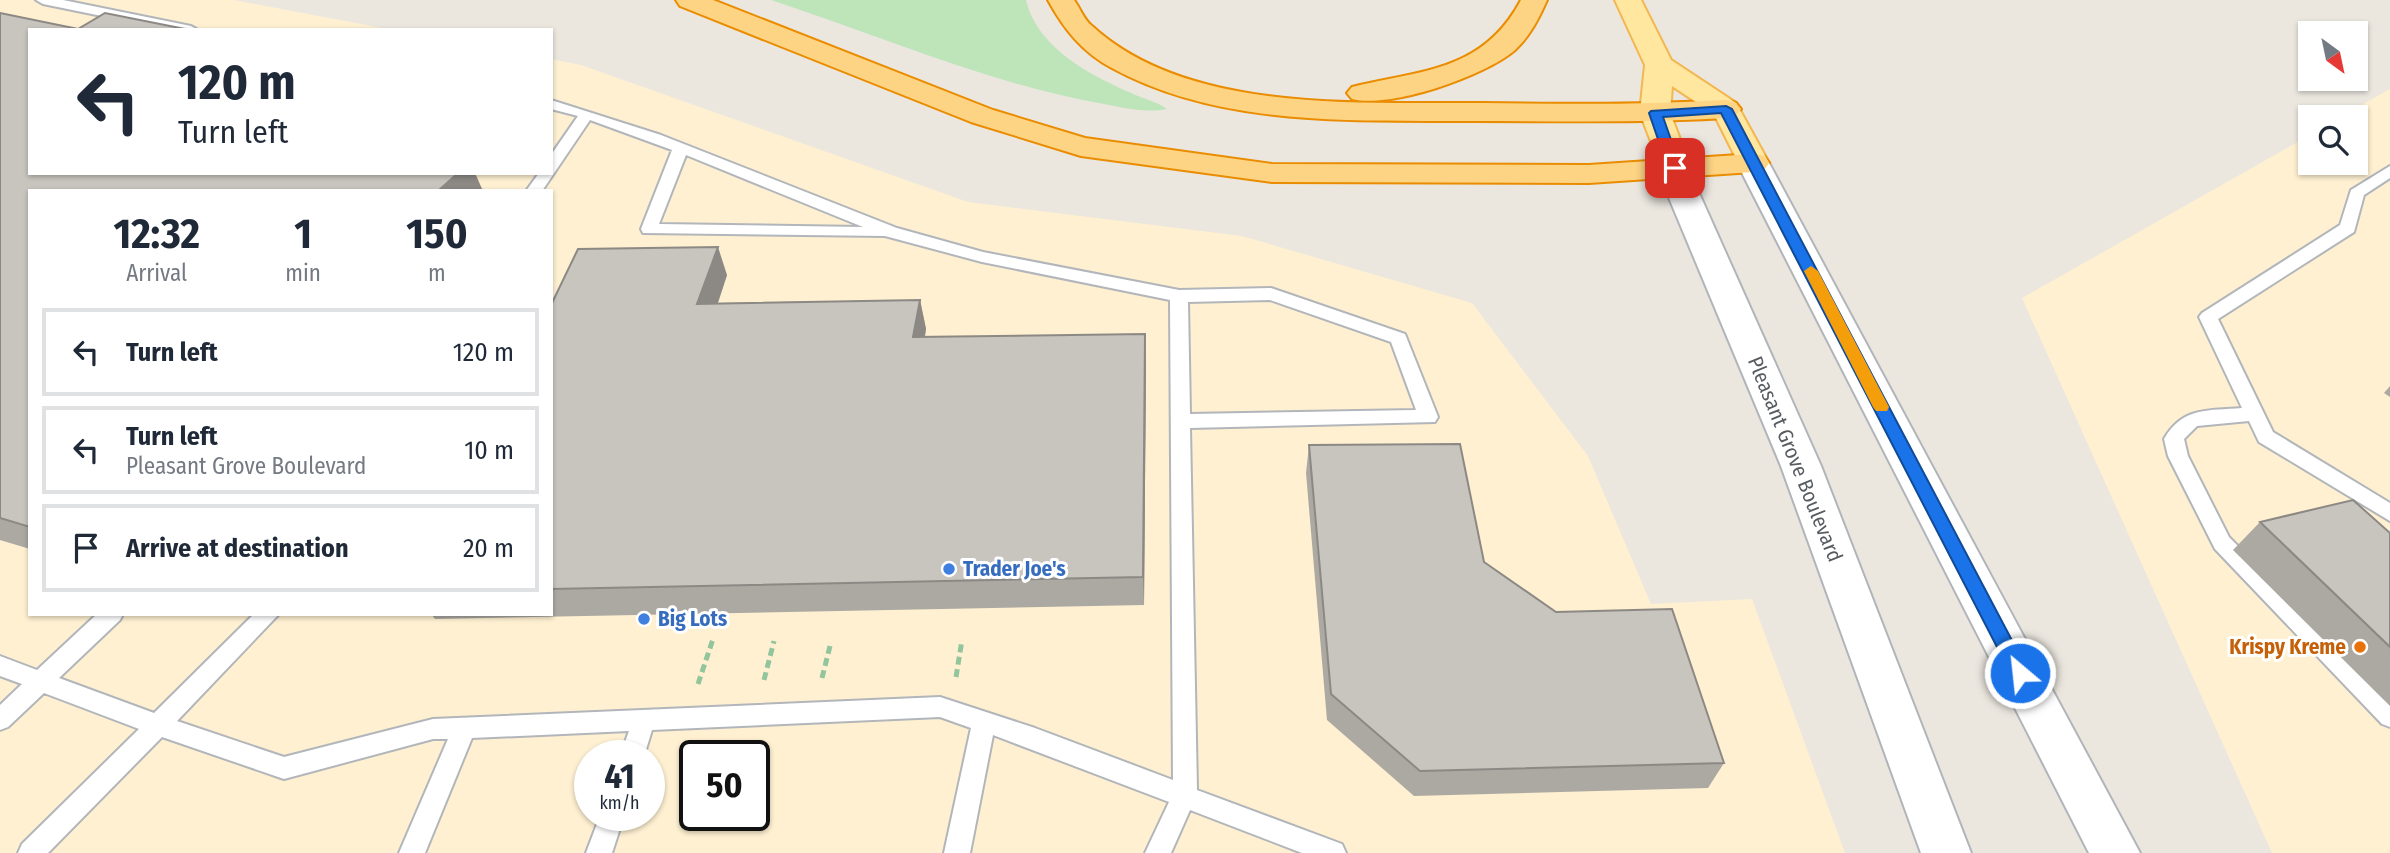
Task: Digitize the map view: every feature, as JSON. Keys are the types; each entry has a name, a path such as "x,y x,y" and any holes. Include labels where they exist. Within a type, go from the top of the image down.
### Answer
{"highway":[{"path":"689,0 982,116 1081,146 1272,173 1576,174 1753,163"},
{"path":"1061,0 1079,30 1121,62 1186,88 1270,104 1315,111 1655,113 1726,109"},
{"path":"1270,104 1402,88 1442,77 1499,51 1528,18 1534,0"}],"main road":[{"path":"1628,0 1659,65 1726,109 2115,853"},
{"name":"Pleasant Grove Boulevard","path":"1659,65 1655,113 1683,193 1801,466 1946,853"}],"lane":[{"path":"43,0 181,28"},
{"path":"553,105 681,148 891,232 982,257 1179,296 1271,294 1399,338 1428,417 1180,421"},
{"path":"553,164 587,114"},
{"path":"681,148 649,229 891,232"},
{"path":"2390,171 2357,193 2348,229 2208,317 2266,437 2390,513"},
{"path":"1158,853 1185,795 1179,296"},
{"path":"2256,413 2192,420 2180,429 2174,439 2178,456 2222,543 2390,717"},
{"path":"0,720 110,616"},
{"path":"31,853 266,616"},
{"path":"0,666 157,726 284,768 433,729 940,707 1185,795 1333,853"},
{"path":"637,740 643,720"},
{"path":"957,853 984,722"},
{"path":"412,853 465,727"},
{"path":"599,853 607,831"}],"path":[{"path":"687,718 713,639"}],"shaded area":[{"path":"0,0 234,0 382,28 28,28 28,175 553,175 553,59 581,65 968,202 1242,236 1472,303 1588,456 1651,604 1752,599 1845,853 0,853"},
{"path":"2390,89 2390,853 2272,853 2022,298 2298,142 2298,175 2368,175 2368,105 2361,105"}],"green space":[{"path":"771,0 1026,0 1032,18 1042,33 1070,60 1104,80 1167,109 1130,109 1011,82"}],"building":[{"path":"0,13 73,28 28,28 28,175 456,175 440,189 28,189 28,526 0,518"},
{"path":"105,13 180,28 80,28"},
{"path":"718,247 697,304 920,300 913,337 1145,334 1143,577 553,589 553,301 578,249"},
{"path":"1460,444 1484,562 1556,612 1672,609 1724,763 1420,771 1331,694 1309,445"},
{"path":"2353,500 2390,533 2390,647 2260,522"}],"slow traffic":[{"path":"1811,271 1881,407"}],"place":[{"name":"Trader Joe's","path":"949,569"},
{"name":"Big Lots","path":"644,619"},
{"name":"Krispy Kreme","path":"2360,647"}],"route":[{"path":"1675,168 1655,113 1726,109 2020,673"}]}
